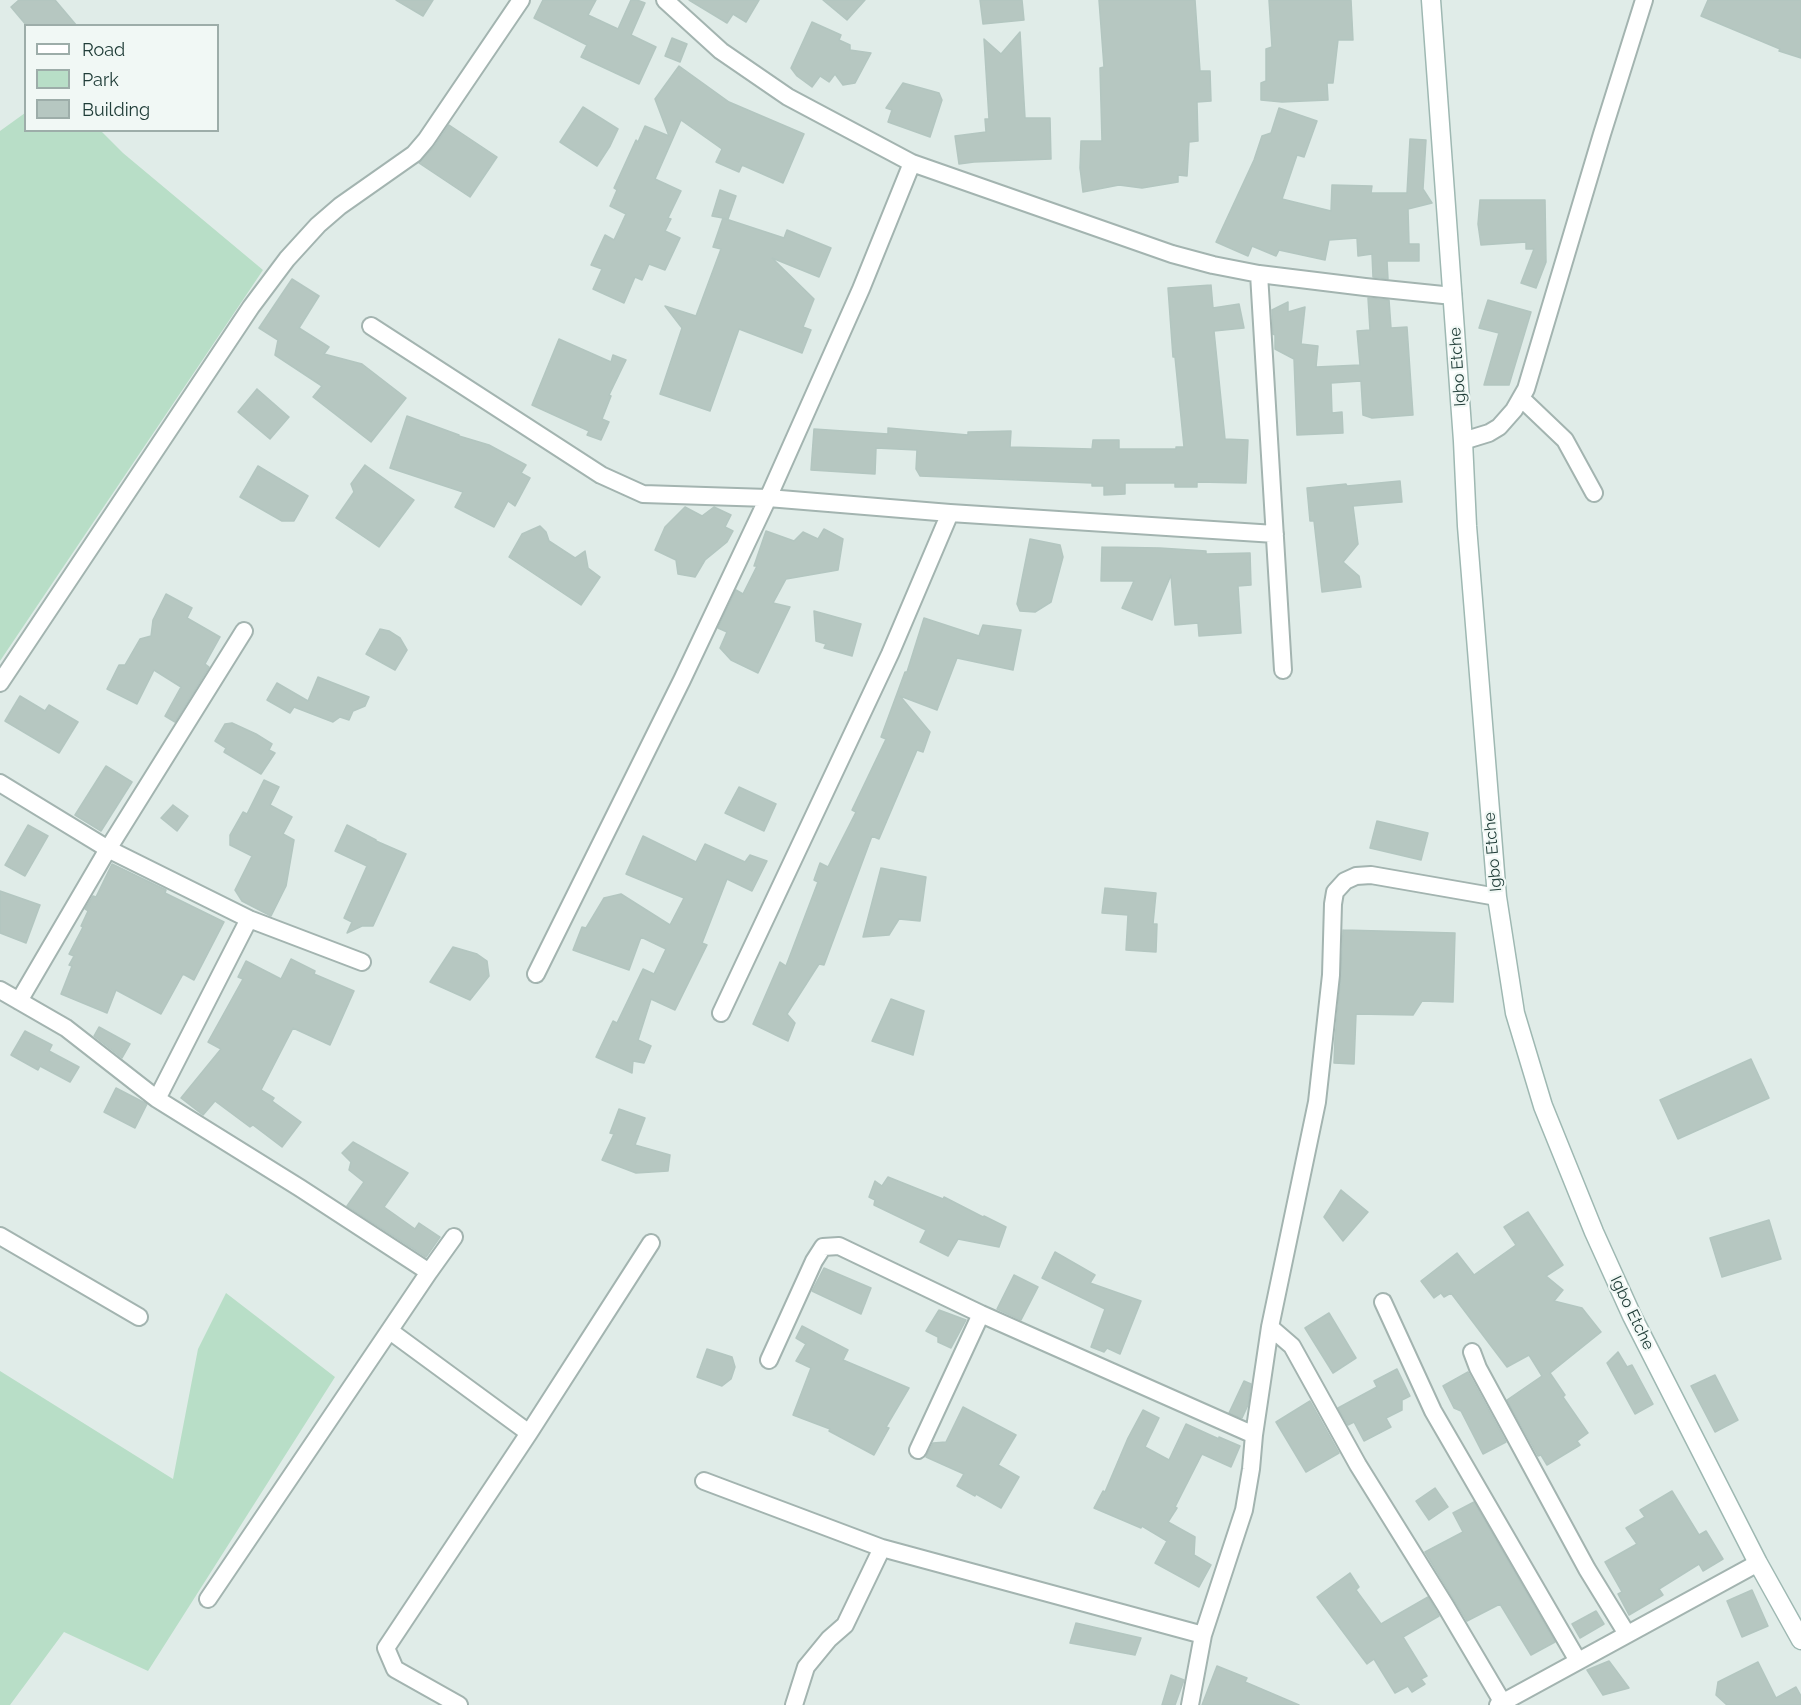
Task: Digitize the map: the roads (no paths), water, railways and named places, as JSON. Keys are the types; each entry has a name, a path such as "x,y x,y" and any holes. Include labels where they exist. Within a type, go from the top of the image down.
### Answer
{"street":[{"path":"0,683 251,307 287,259 318,225 340,206 414,154 426,140 521,0"},
{"path":"665,0 721,51 788,97 912,163 1172,254 1213,266 1259,274 1453,296"},
{"name":"Igbo Etche","path":"1431,0 1463,441 1467,526 1497,897 1515,1013 1543,1106 1594,1232 1632,1316 1758,1563 1801,1640"},
{"path":"1463,441 1489,433 1499,427 1522,399 1644,0"},
{"path":"536,974 667,711 768,498 861,290 912,163"},
{"path":"1259,274 1283,670"},
{"path":"371,326 600,475 644,494 768,498 950,513 1275,534"},
{"path":"1522,399 1565,440 1594,493"},
{"path":"721,1013 890,654 950,513"},
{"path":"19,1001 108,849 244,631"},
{"path":"0,783 108,849 249,919 362,962"},
{"path":"1190,1705 1203,1635 1244,1510 1270,1328 1317,1102 1331,975 1335,892 1345,881 1356,876 1371,875 1497,897"},
{"path":"157,1099 249,919"},
{"path":"0,990 66,1028 157,1099 429,1272"},
{"path":"0,1236 139,1317"},
{"path":"208,1599 454,1237"},
{"path":"459,1705 395,1669 386,1648 529,1433 651,1243"},
{"path":"769,1360 814,1261 823,1247 839,1246 981,1314 1254,1435"},
{"path":"1383,1302 1434,1411 1578,1661"},
{"path":"918,1450 981,1314"},
{"path":"1270,1328 1292,1346 1358,1465 1445,1605 1500,1704 1758,1563"},
{"path":"390,1331 529,1433"},
{"path":"1472,1352 1478,1368 1587,1569 1627,1634"},
{"path":"704,1481 882,1548 1203,1635"},
{"path":"794,1705 806,1667 829,1639 845,1625 882,1548"}]}
